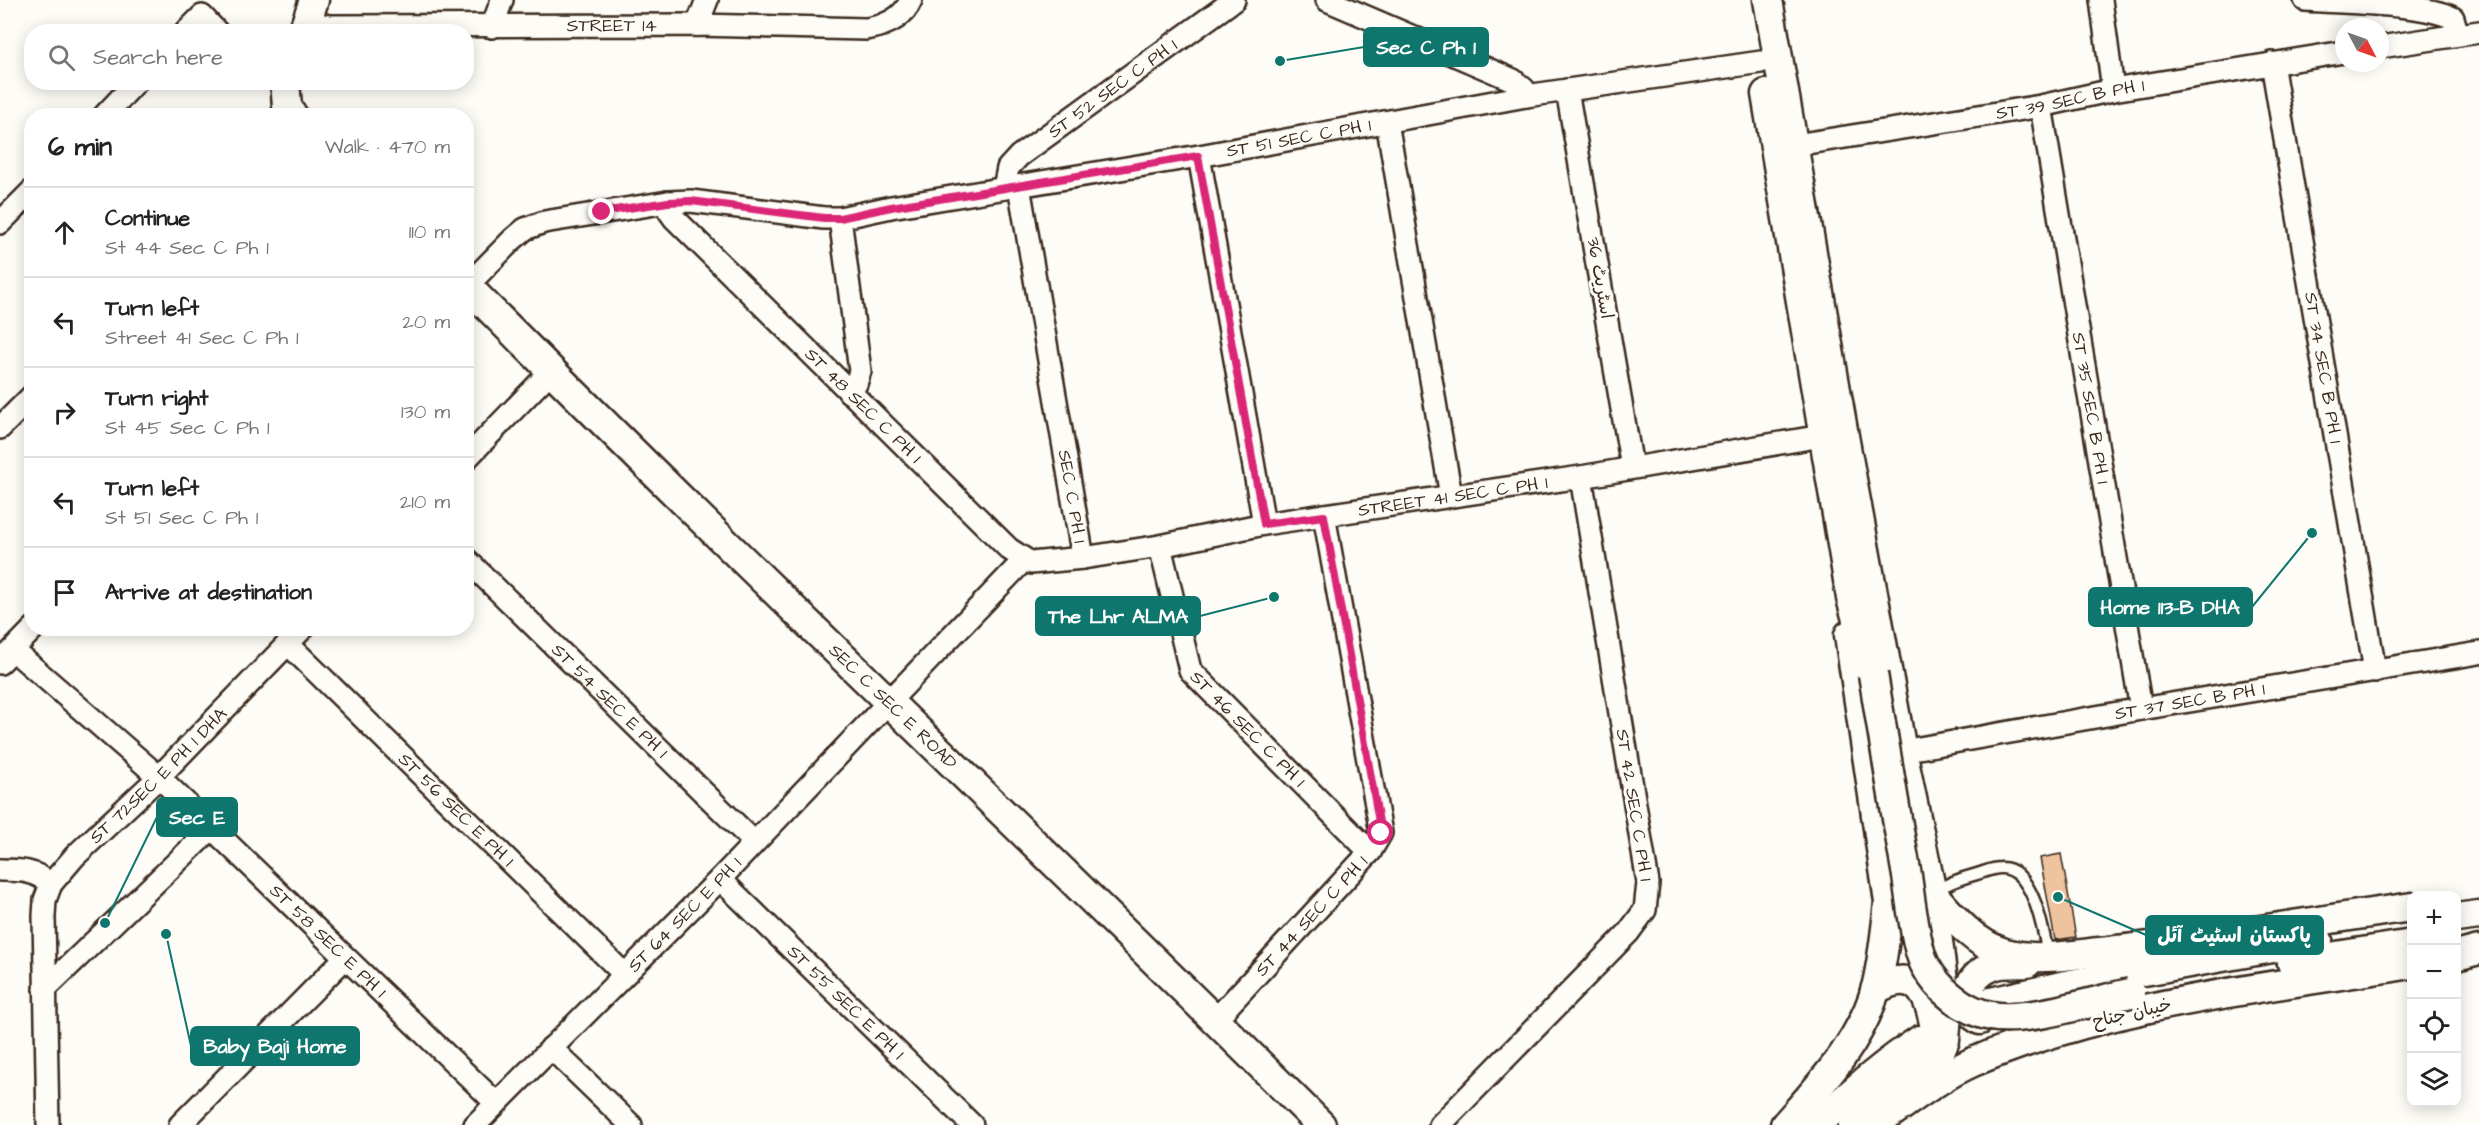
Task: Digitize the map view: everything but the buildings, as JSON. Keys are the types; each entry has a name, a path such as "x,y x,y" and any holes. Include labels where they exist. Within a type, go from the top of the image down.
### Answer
{"main road":[{"path":"1750,0 1851,598 1873,674 1912,907 1924,964 1936,983 1955,1001 1975,1011 2006,1018 2026,1016 2130,993 2334,954 2407,945"},
{"path":"1768,0 1902,752 1932,893 1947,1014 1932,1040 1890,1060 1852,1091 1817,1125"},
{"path":"286,90 288,108"},
{"name":"SEC C SEC E ROAD","path":"474,293 1321,1125"},
{"path":"1785,1125 1849,1047 1875,990 1885,941 1889,902 1849,641 1851,598"},
{"path":"1932,893 1953,918 1988,946 2010,954 2048,957 2145,947 2407,908"},
{"path":"2461,900 2479,900"},
{"path":"2461,917 2479,915"},
{"name":"خیبان جناح","path":"1978,1005 2066,985 2407,926"},
{"path":"2461,937 2479,935"},
{"path":"2461,955 2479,950"},
{"path":"2048,957 2031,962 1993,966 1976,976 1968,988 1966,1005 1968,1010 1983,1021 2008,1026 2064,1018 2097,1019"},
{"name":"خیبان جناح","path":"1873,1125 1917,1095 1972,1063 2097,1019 2158,1005 2407,965"},
{"path":"1853,1125 1864,1111 1900,1079 1939,1055 1932,1040 1935,1032 1928,1000 1919,987 1912,982 1898,979 1875,990"}],"street":[{"path":"492,27 502,0"},
{"path":"697,25 707,0"},
{"name":"ST 52 SEC C PH 1","path":"1012,187 1008,168 1019,156 1234,0"},
{"path":"1328,0 1513,80 1524,89 1526,96"},
{"path":"2101,0 2113,90"},
{"path":"2305,0 2443,13 2453,18 2458,35"},
{"name":"STREET 14","path":"474,27 697,25 866,29 882,27 896,19 910,2"},
{"path":"191,24 201,8 212,24"},
{"path":"2389,46 2479,32"},
{"name":"ST 39 SEC B PH 1","path":"1795,145 2041,106 2113,90 2335,53"},
{"name":"ST 51 SEC C PH 1","path":"474,279 525,229 544,222 668,202 691,201 824,218 840,218 1526,96 1761,62"},
{"name":"ST 34 SEC B PH 1","path":"2272,63 2375,671"},
{"path":"112,108 128,90"},
{"name":"اسٹریٹ 36","path":"1567,90 1632,467"},
{"name":"ST 35 SEC B PH 1","path":"2041,106 2141,709"},
{"path":"1387,122 1451,496"},
{"path":"1198,156 1264,524"},
{"name":"SEC C PH 1","path":"1012,187 1083,558"},
{"path":"0,223 24,199"},
{"name":"ST 48 SEC C PH 1","path":"668,202 669,211 674,218 849,392 1024,560"},
{"path":"840,218 860,371 856,384 849,392"},
{"path":"474,451 551,371"},
{"path":"0,428 24,404"},
{"name":"STREET 41 SEC C PH 1","path":"1083,558 1160,546 1264,524 1581,477 1822,436"},
{"name":"ST 42 SEC C PH 1","path":"1440,1125 1628,933 1645,910 1648,883 1581,477"},
{"name":"ST 44 SEC C PH 1","path":"1215,1020 1370,852 1381,833 1324,516"},
{"name":"ST 46 SEC C PH 1","path":"1160,546 1190,670 1370,852"},
{"path":"1024,560 1040,562 1083,558"},
{"name":"ST 64 SEC E PH 1","path":"475,1125 720,879 1024,560"},
{"name":"ST 54 SEC E PH 1","path":"474,567 754,842"},
{"path":"7,656 26,636"},
{"name":"ST 72SEC E PH 1 DHA","path":"51,884 75,856 159,777 296,636"},
{"name":"ST 56 SEC E PH 1","path":"288,644 624,974"},
{"name":"ST 37 SEC B PH 1","path":"1902,752 2141,709 2479,653"},
{"name":"ST 58 SEC E PH 1","path":"7,656 159,777 496,1103"},
{"path":"45,989 211,829"},
{"path":"0,870 27,870 40,875 51,884 45,900 48,1125"},
{"name":"ST 55 SEC E PH 1","path":"720,879 972,1125"},
{"path":"180,1125 345,958"},
{"path":"551,1048 631,1125"}],"lane":[{"path":"1932,893 1946,884 1999,868 2016,873 2024,879 2030,890 2048,957"}],"place":[{"name":"Sec C Ph 1","path":"1280,61"},
{"name":"Home 113-B DHA","path":"2312,533"},
{"name":"The Lhr ALMA","path":"1274,597"},
{"name":"پاکستان اسٹیٹ آئل","path":"2058,897"},
{"name":"Sec E","path":"105,923"},
{"name":"Baby Baji Home","path":"166,934"}],"route":[{"path":"602,212 668,202 691,201 824,218 840,218 891,207 1198,156 1264,524 1324,516 1381,833"}]}
